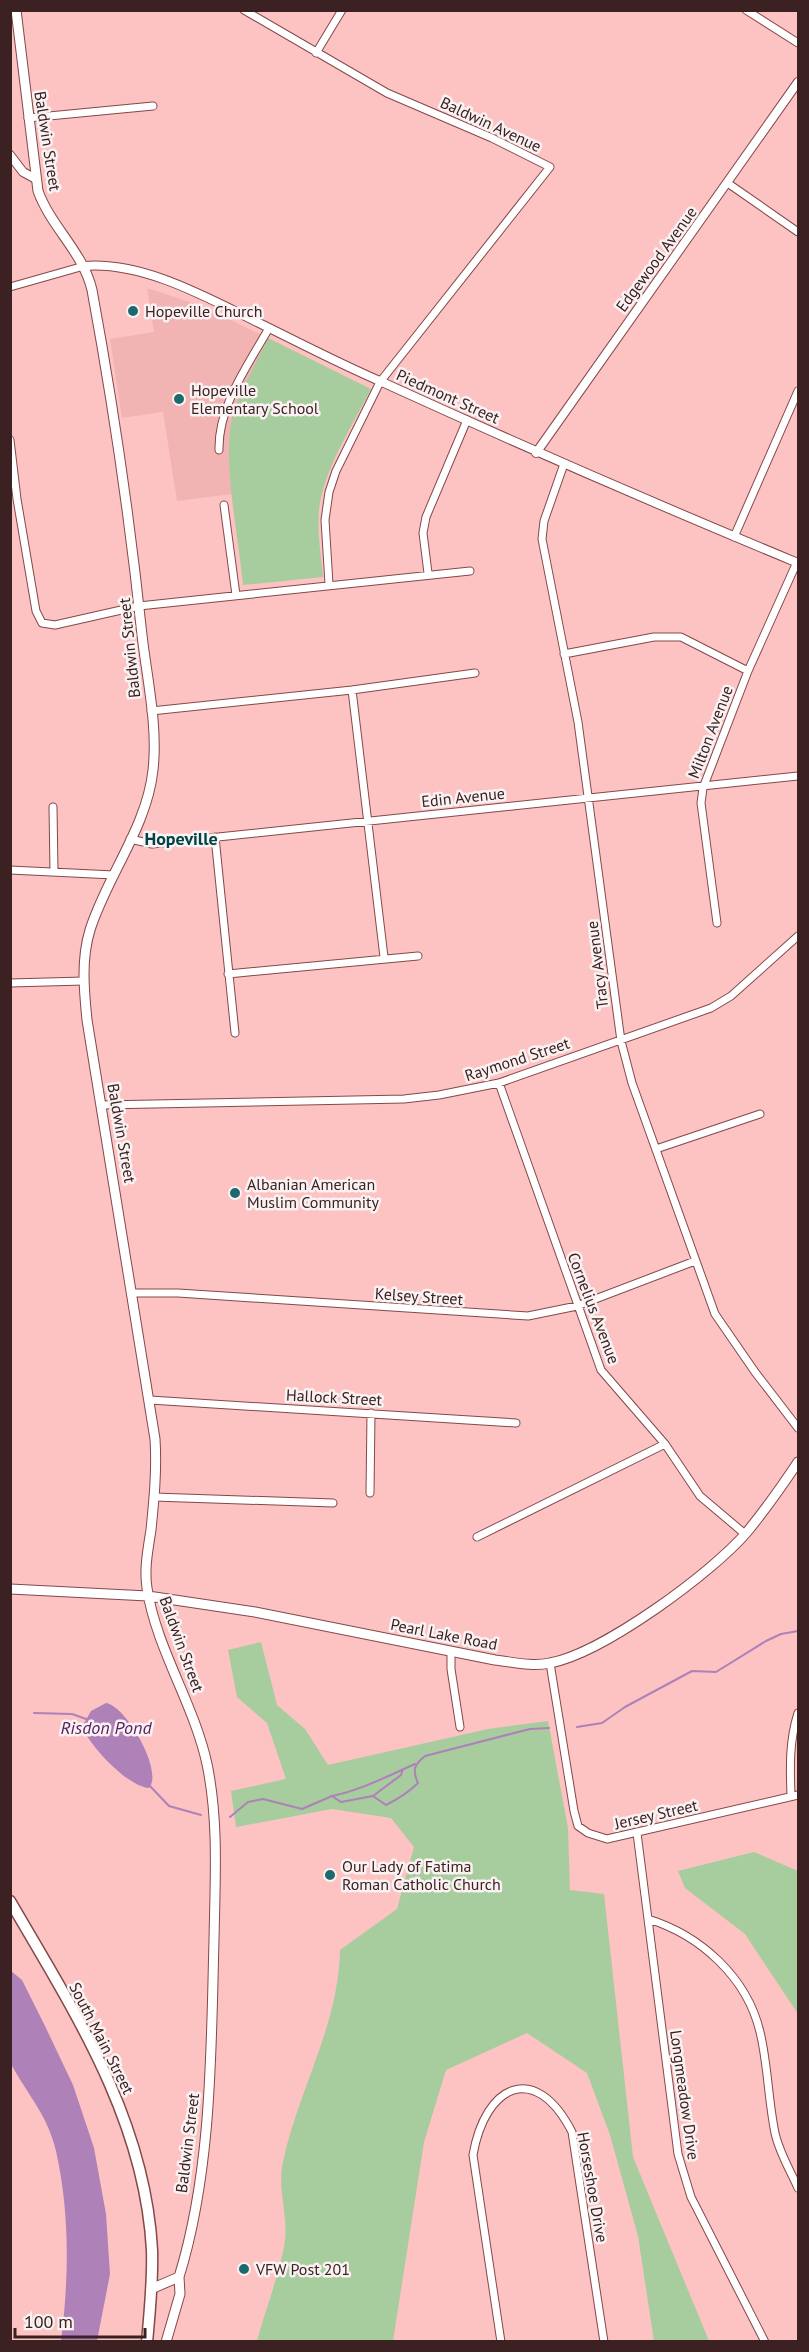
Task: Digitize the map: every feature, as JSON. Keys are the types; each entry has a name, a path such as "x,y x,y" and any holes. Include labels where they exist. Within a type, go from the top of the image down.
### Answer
{"main road":[{"name":"Baldwin Street","path":"16,10 36,179 44,205 84,266 91,284 139,606 151,711 153,772 146,801 90,931 84,981 87,1020 133,1293 156,1448 154,1497 146,1568 148,1596 201,1741 210,1781 215,1825 208,2093 198,2187 179,2277 180,2294 166,2342"},
{"name":"Pearl Lake Road","path":"10,1589 148,1596 255,1612 451,1652 531,1665 550,1664 609,1639 662,1605 745,1534 798,1462"},
{"name":"South Main Street","path":"10,1901 90,2040 122,2110 144,2190 152,2249 147,2342"},
{"path":"151,2289 179,2277"}],"street":[{"name":"Baldwin Avenue","path":"244,10 387,93 492,138 550,167 380,382"},
{"path":"316,53 342,10"},
{"path":"747,10 798,43"},
{"name":"Edgewood Avenue","path":"536,453 729,184 798,82"},
{"path":"28,118 153,106"},
{"path":"10,155 23,172 36,179"},
{"path":"729,184 798,232"},
{"path":"10,287 84,266"},
{"name":"Piedmont Street","path":"84,266 100,266 134,272 179,285 380,382 536,453 798,562"},
{"path":"219,450 219,435 228,406 269,328"},
{"path":"329,584 325,520 329,492 336,471 380,382"},
{"path":"734,537 797,400 798,391"},
{"path":"428,573 423,533 426,517 467,420"},
{"path":"10,440 14,500 36,611 42,623 55,625 139,606 470,570"},
{"name":"Tracy Avenue","path":"564,464 544,521 543,539 578,722 621,1041 656,1149 715,1314 755,1372 798,1428"},
{"path":"225,505 237,595"},
{"name":"Milton Avenue","path":"717,923 701,802 703,788 748,670 798,562"},
{"path":"564,654 654,637 681,637 748,670"},
{"path":"151,711 352,690 475,673"},
{"path":"352,690 384,957"},
{"name":"Edin Avenue","path":"130,839 152,844 703,788 798,776"},
{"path":"53,807 54,872"},
{"path":"215,837 235,1033"},
{"path":"10,870 114,875"},
{"name":"Raymond Street","path":"102,1105 404,1099 499,1083 711,1008 731,996 798,936"},
{"path":"228,974 384,957 418,956"},
{"path":"10,983 84,981"},
{"name":"Cornelius Avenue","path":"499,1083 601,1370 665,1444 700,1496 745,1534"},
{"path":"656,1149 760,1114"},
{"name":"Kelsey Street","path":"133,1293 178,1293 528,1316 577,1306 695,1261"},
{"name":"Hallock Street","path":"150,1401 516,1423"},
{"path":"370,1493 371,1413"},
{"path":"477,1536 665,1444"},
{"path":"154,1497 333,1503"},
{"path":"451,1652 451,1669 460,1726"},
{"name":"Jersey Street","path":"550,1664 578,1826 588,1833 607,1839 795,1796"},
{"path":"795,1796 790,1756 793,1728 798,1713"},
{"name":"Longmeadow Drive","path":"637,1833 678,2154 684,2178 691,2197 765,2342"},
{"path":"648,1919 670,1926 693,1939 716,1958 737,1982 760,2030 776,2134 798,2188"},
{"name":"Horseshoe Drive","path":"501,2342 473,2155 477,2130 494,2102 522,2088 534,2090 550,2100 562,2112 572,2132 604,2342"}],"shaded area":[{"name":"Hopeville Elementary School","path":"147,288 202,306 268,338 242,393 229,458 233,494 177,501 163,412 122,418 110,339 154,332"}],"green space":[{"path":"268,338 371,389 341,445 323,489 318,521 323,577 243,585 232,500 229,436 239,398"},
{"path":"261,1642 277,1705 305,1729 328,1765 488,1729 548,1721 568,1828 570,1890 604,1894 633,2157 709,2341 654,2341 638,2236 610,2135 587,2073 527,2033 446,2070 424,2142 393,2341 257,2341 285,2240 281,2181 283,2162 333,2005 340,1950 397,1909 414,1847 391,1818 332,1809 236,1827 231,1791 286,1779 267,1723 237,1697 228,1650"},
{"path":"754,1852 798,1871 798,2014 745,1934 685,1888 678,1871"}],"water":[{"name":"Risdon Pond","path":"106,1703 123,1715 141,1740 151,1768 152,1780 149,1788 140,1786 131,1780 101,1755 82,1727 91,1711"},
{"path":"11,1971 22,1980 73,2085 94,2148 106,2214 110,2274 97,2341 61,2341 66,2294 67,2246 61,2175 48,2127 10,2060"}],"waterway":[{"path":"577,1727 602,1723 625,1707 692,1671 716,1672 766,1641 781,1634 798,1631"},
{"path":"34,1713 72,1714 89,1720"},
{"path":"230,1817 248,1802 263,1799 302,1809 332,1796 341,1802 373,1796 386,1805 418,1783 415,1768 425,1756 530,1729 549,1728"},
{"path":"332,1796 364,1786 415,1764"},
{"path":"373,1796 401,1775 403,1769"},
{"path":"149,1785 169,1806 201,1815"}],"place":[{"name":"Hopeville Church","path":"133,311"},
{"name":"Hopeville Elementary School","path":"179,399"},
{"name":"Albanian American Muslim Community","path":"235,1193"},
{"name":"Our Lady of Fatima Roman Catholic Church","path":"330,1875"},
{"name":"VFW Post 201","path":"244,2269"}],"district":[{"name":"Hopeville","path":"181,839"}]}
